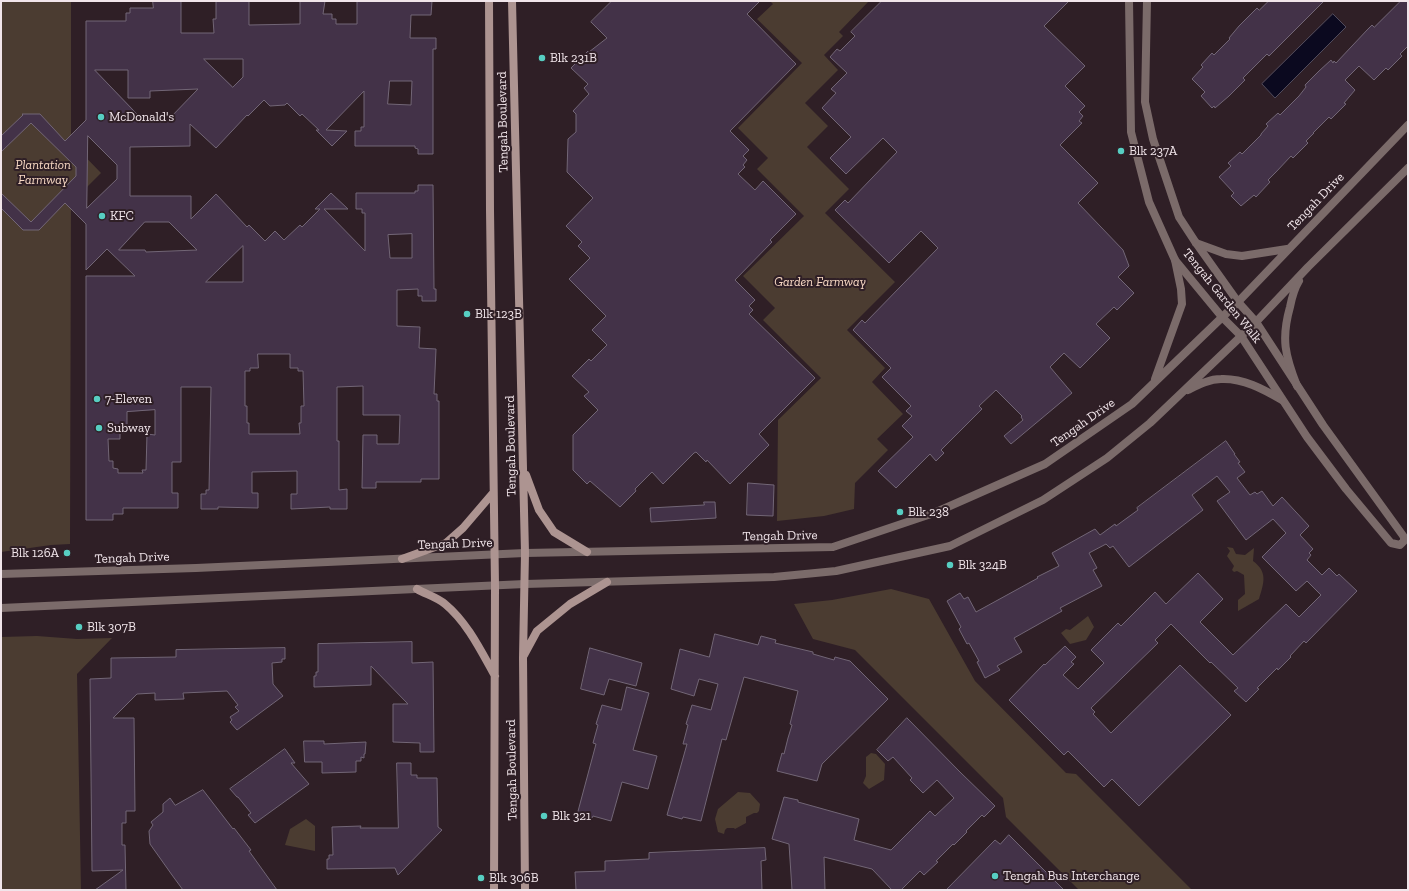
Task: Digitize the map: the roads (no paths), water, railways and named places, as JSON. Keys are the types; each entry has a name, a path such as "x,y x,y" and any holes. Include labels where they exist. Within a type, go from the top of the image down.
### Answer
{"main road":[{"name":"Tengah Boulevard","path":"489,1 496,676 494,890"},
{"name":"Tengah Boulevard","path":"512,1 525,553 523,657 525,890"},
{"path":"523,469 539,510 554,532 587,552"},
{"path":"402,559 446,542 463,528 493,493"},
{"path":"523,657 537,631 570,604 607,582"},
{"path":"416,589 444,603 459,619 473,638 496,676"}],"street":[{"name":"Tengah Garden Walk","path":"1129,1 1131,132 1148,202 1176,260 1222,317 1241,336 1306,436 1346,489 1392,543 1400,545 1404,541 1404,537 1323,425 1256,322 1238,302 1179,217 1153,139 1145,102 1147,1"},
{"name":"Tengah Drive","path":"1,574 196,568 525,553 833,547 934,513 1045,464 1132,404 1238,302 1287,249 1408,125"},
{"path":"1,608 525,584 774,576 836,571 950,546 1043,500 1108,458 1150,423 1256,322 1308,267 1408,168"},
{"path":"1196,243 1226,254 1242,256 1287,249"},
{"path":"1154,382 1182,304 1176,260"},
{"path":"1297,386 1288,364 1285,347 1285,326 1295,288 1308,267"},
{"path":"1182,392 1204,382 1220,379 1236,380 1256,386 1282,400"}],"water":[{"path":"1333,14 1346,27 1275,98 1262,84"}],"place":[{"name":"Blk 231B","path":"542,58"},
{"name":"McDonald's","path":"101,117"},
{"name":"Blk 237A","path":"1121,151"},
{"name":"KFC","path":"102,216"},
{"name":"Blk 123B","path":"467,314"},
{"name":"7-Eleven","path":"97,399"},
{"name":"Subway","path":"99,428"},
{"name":"Blk 238","path":"900,512"},
{"name":"Blk 126A","path":"67,553"},
{"name":"Blk 324B","path":"950,565"},
{"name":"Blk 307B","path":"79,627"},
{"name":"Blk 321","path":"544,816"},
{"name":"Tengah Bus Interchange","path":"995,876"},
{"name":"Blk 306B","path":"481,878"}],"park label":[{"name":"Plantation Farmway","path":"43,172"},
{"name":"Garden Farmway","path":"820,282"}]}
